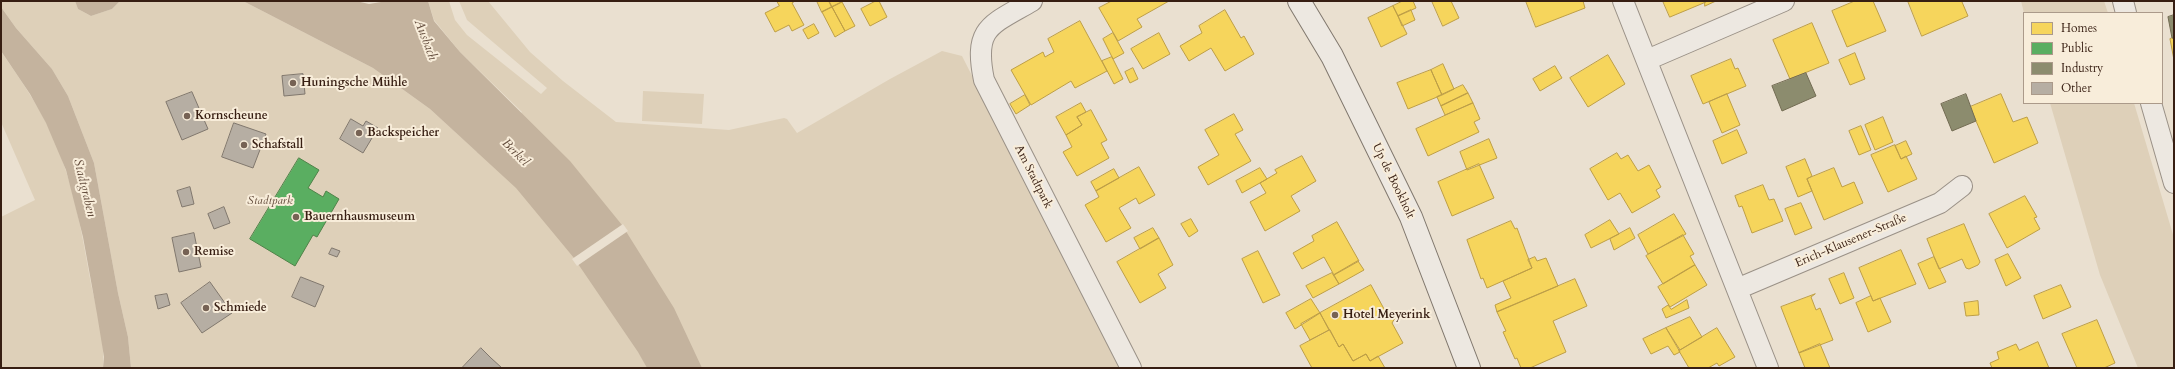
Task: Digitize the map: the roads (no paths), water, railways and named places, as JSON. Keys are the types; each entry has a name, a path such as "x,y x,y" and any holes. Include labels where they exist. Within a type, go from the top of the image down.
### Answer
{"street":[{"name":"Am Stadtpark","path":"1032,1 993,24 981,39 979,59 984,80 1131,368"},
{"name":"Up de Bookholt","path":"1299,1 1332,56 1411,217 1470,368"},
{"path":"1623,1 1768,368"},
{"path":"1646,60 1784,1"},
{"path":"2123,1 2126,12"},
{"path":"2151,104 2174,183"},
{"name":"Erich-Klausener-Straße","path":"1737,290 1940,204 1962,186"}],"water":[{"path":"75,1 120,1 112,9 91,16 78,9"},
{"path":"243,1 356,1 369,4 387,1 428,1 434,21 460,52 570,161 622,225 674,308 702,368 647,368 638,352 574,258 516,188 430,109 373,68"},
{"name":"Stadtgraben","path":"1,7 16,28 52,69 68,96 94,163 118,293 128,337 131,368 103,368 104,357 83,237 66,170 46,123 30,94 1,51"}],"place":[{"name":"Huningsche Mühle","path":"293,83"},
{"name":"Kornscheune","path":"187,116"},
{"name":"Backspeicher","path":"359,133"},
{"name":"Schafstall","path":"244,145"},
{"name":"Bauernhausmuseum","path":"296,217"},
{"name":"Remise","path":"186,252"},
{"name":"Schmiede","path":"206,308"},
{"name":"Hotel Meyerink","path":"1335,315"}],"water label":[{"name":"Ausbach","path":"425,40"},
{"name":"Berkel","path":"515,153"}],"park label":[{"name":"Stadtpark","path":"270,201"}]}
